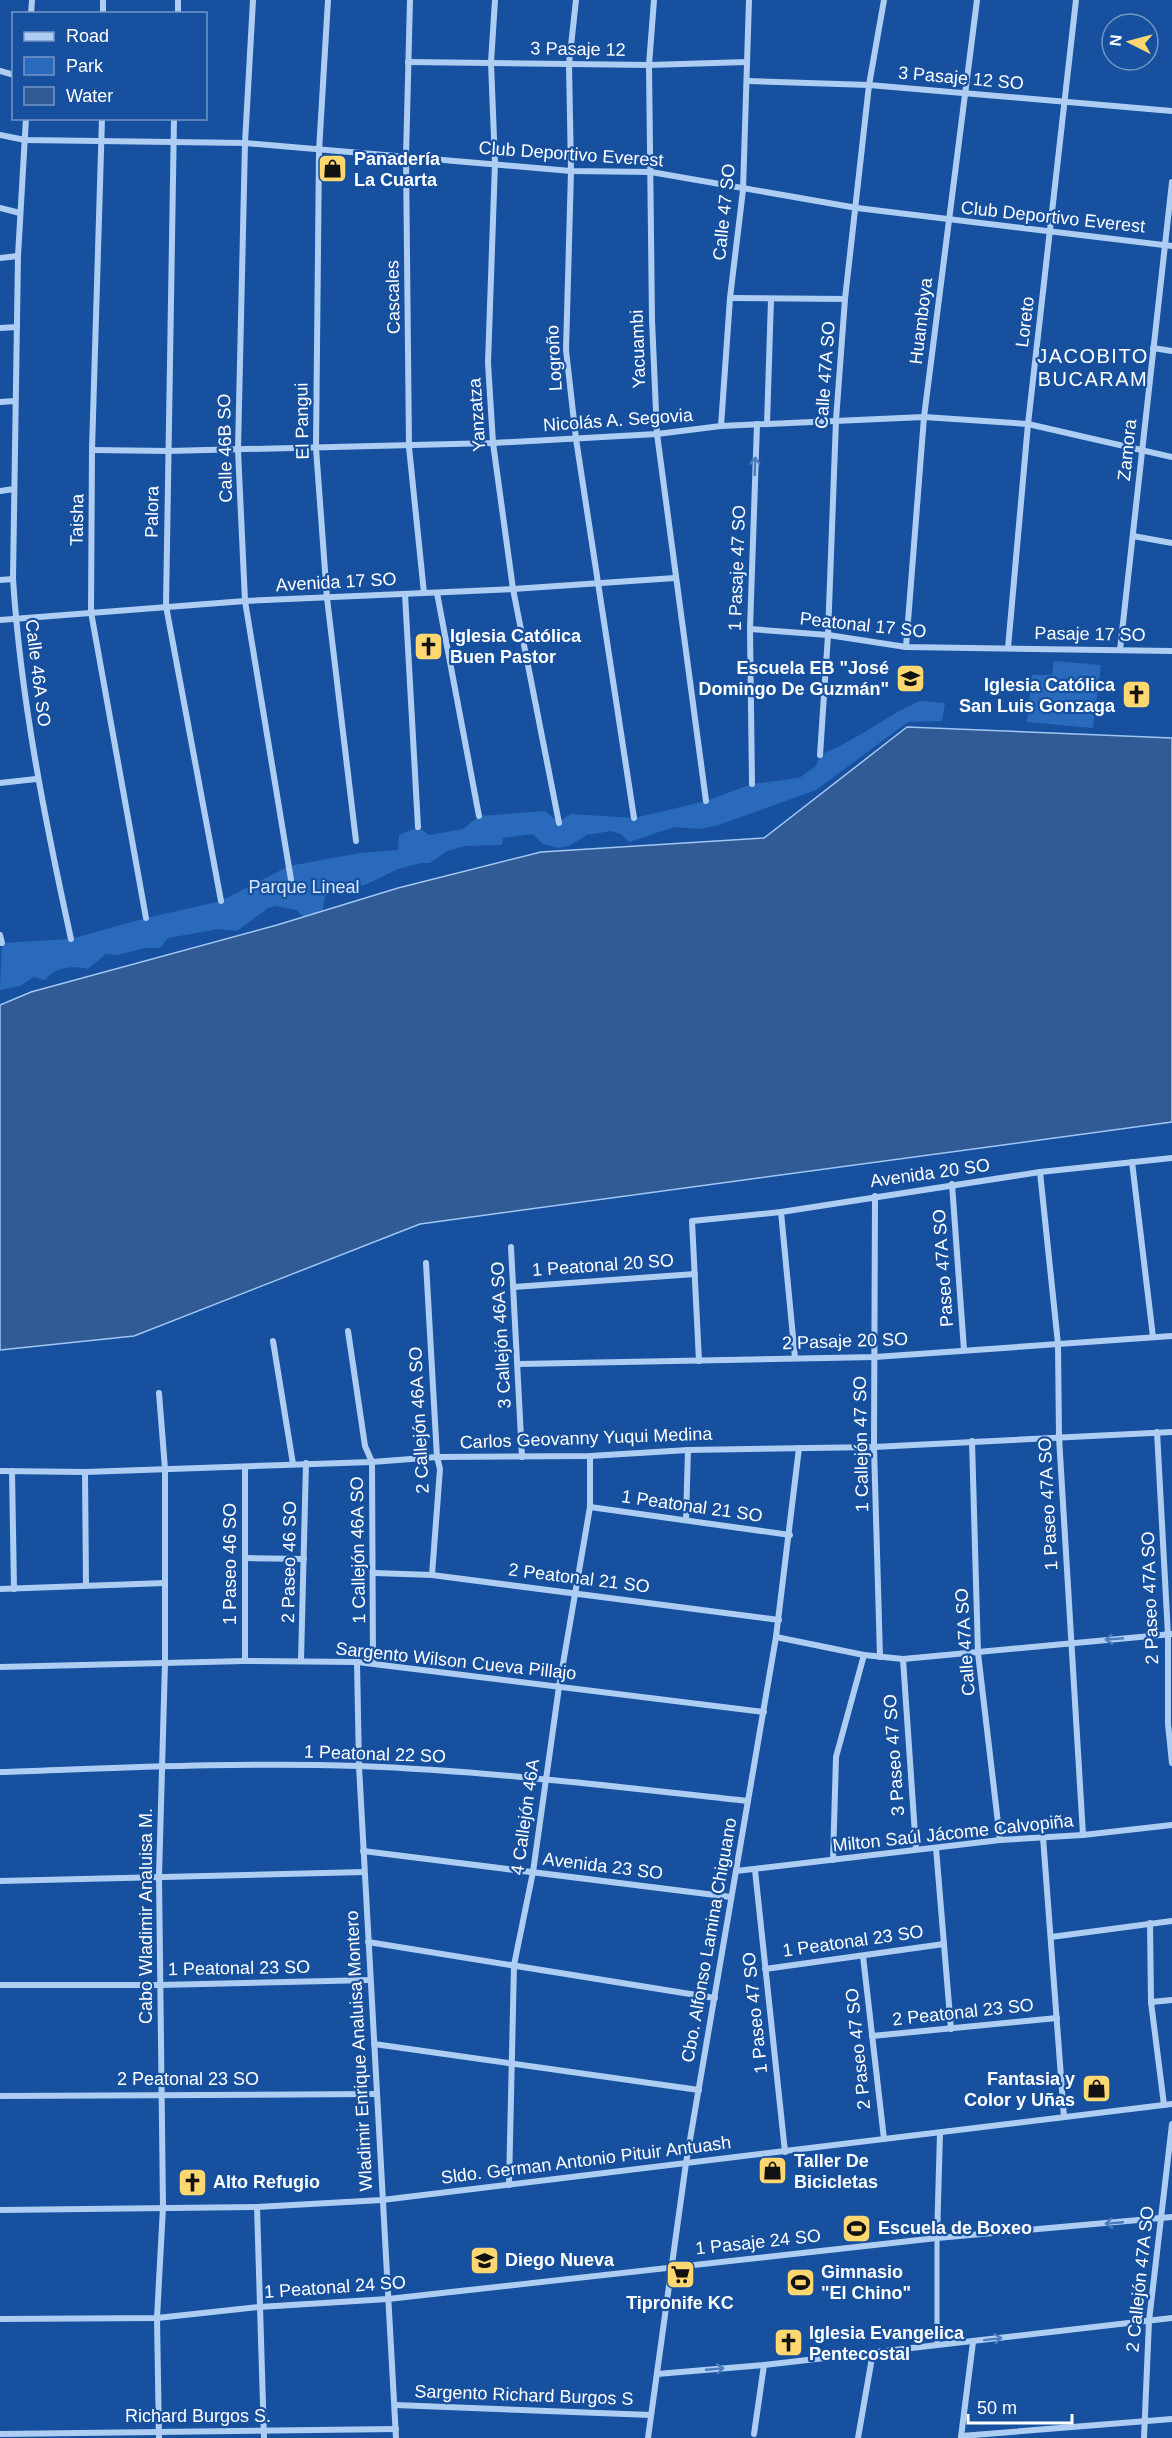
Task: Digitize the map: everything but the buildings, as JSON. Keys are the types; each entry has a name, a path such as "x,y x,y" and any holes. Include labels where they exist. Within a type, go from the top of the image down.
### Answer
{"street":[{"name":"Calle 46B SO","path":"253,0 245,143 238,450 245,601 293,892"},
{"name":"El Pangui","path":"328,0 319,151 316,448 327,598 356,841"},
{"name":"Cascales","path":"410,0 406,157 409,447 424,593"},
{"name":"Yanzatza","path":"495,0 491,63 495,163 488,363 493,443 513,589 558,823"},
{"name":"Logroño","path":"576,0 569,64 571,171 566,350 576,439 633,818"},
{"name":"Yacuambi","path":"654,0 649,65 652,320 657,434 706,801"},
{"name":"Calle 47 SO","path":"721,426 730,298 743,190 749,0"},
{"name":"Calle 47A SO","path":"820,755 828,635 836,420 845,298 857,208 869,85 884,0"},
{"name":"Huamboya","path":"906,647 924,417 948,220 967,94 977,0"},
{"name":"Loreto","path":"1008,648 1028,424 1076,0"},
{"name":"3 Pasaje 12","path":"408,62 649,65 747,62"},
{"name":"3 Pasaje 12 SO","path":"748,81 869,85 1172,111"},
{"name":"Calle 46A SO","path":"26,120 18,256 13,579 36,778 71,939"},
{"name":"Taisha","path":"102,120 92,450 91,612 146,918"},
{"name":"Palora","path":"174,120 166,606 221,901"},
{"name":"Club Deportivo Everest","path":"0,135 26,140 245,143 571,171 651,172 743,190 857,208 1169,245"},
{"name":"Zamora","path":"1120,650 1153,348 1169,245 1172,182"},
{"path":"0,208 20,213"},
{"path":"0,258 18,256"},
{"path":"730,298 845,298"},
{"path":"767,424 771,299"},
{"path":"0,328 17,327"},
{"path":"1153,348 1172,351"},
{"path":"0,402 15,400"},
{"name":"Nicolás A. Segovia","path":"92,450 409,447 657,434 721,426 924,417 1028,424 1172,457"},
{"name":"1 Pasaje 47 SO","path":"752,784 750,629 757,424"},
{"path":"0,491 14,489"},
{"path":"1132,536 1172,543"},
{"name":"Avenida 17 SO","path":"0,620 245,601 513,589 675,578"},
{"path":"0,580 13,579"},
{"path":"437,592 478,816"},
{"path":"405,594 418,827"},
{"name":"Peatonal 17 SO","path":"750,629 828,635 906,647 1008,648"},
{"name":"Pasaje 17 SO","path":"1008,648 1172,651"},
{"path":"0,783 36,778"},
{"path":"0,935 2,943"},
{"name":"Avenida 20 SO","path":"695,1274 692,1221 781,1212 1040,1172 1172,1158"},
{"path":"1132,1162 1154,1337"},
{"name":"1 Paseo 47A SO","path":"1040,1172 1058,1344 1059,1437 1083,1835"},
{"name":"Paseo 47A SO","path":"952,1184 964,1350"},
{"name":"1 Callejón 47 SO","path":"874,1196 874,1447 880,1657"},
{"path":"781,1212 795,1358"},
{"name":"3 Callejón 46A SO","path":"511,1247 519,1364 522,1457"},
{"name":"2 Callejón 46A SO","path":"426,1263 437,1457 440,1474 432,1575"},
{"path":"695,1274 699,1361"},
{"name":"1 Peatonal 20 SO","path":"514,1287 695,1274"},
{"name":"1 Callejón 46A SO","path":"348,1331 364,1446 372,1462 375,1573 373,1663"},
{"name":"2 Pasaje 20 SO","path":"519,1364 875,1357 1172,1336"},
{"path":"273,1341 293,1464"},
{"name":"Cabo Wladimir Analuisa M.","path":"159,1393 165,1469 164,1766 159,1876 164,2207 157,2318 159,2434"},
{"name":"2 Paseo 47A SO","path":"1157,1432 1170,1634 1172,1763"},
{"name":"Carlos Geovanny Yuqui Medina","path":"0,1471 86,1472 372,1462 437,1457 590,1456 688,1450 874,1447 1172,1432"},
{"name":"Calle 47A SO","path":"972,1442 978,1653 1000,1840"},
{"name":"Cbo. Alfonso Lamina Chiguano","path":"648,2438 686,2163 779,1620 799,1448"},
{"path":"686,1519 688,1450"},
{"name":"4 Callejón 46A","path":"509,2185 514,2064 514,1965 533,1872 559,1687 590,1507 590,1456"},
{"name":"2 Paseo 46 SO","path":"301,1661 306,1463"},
{"name":"1 Paseo 46 SO","path":"245,1467 245,1661"},
{"path":"12,1471 14,1589"},
{"path":"86,1472 86,1585"},
{"name":"1 Peatonal 21 SO","path":"590,1507 790,1535"},
{"path":"245,1558 304,1558"},
{"name":"2 Peatonal 21 SO","path":"375,1573 432,1575 779,1620"},
{"path":"0,1589 165,1583"},
{"path":"776,1638 864,1655 903,1659 1170,1634"},
{"path":"833,1860 836,1757 864,1655"},
{"name":"3 Paseo 47 SO","path":"903,1659 916,1849"},
{"name":"Sargento Wilson Cueva Pillajo","path":"0,1667 245,1661 357,1662 764,1712"},
{"name":"Wladimir Enrique Analuisa Montero","path":"357,1662 364,1872 396,2438"},
{"name":"1 Peatonal 22 SO","path":"0,1772 164,1766 359,1766 545,1779 748,1801"},
{"name":"Milton Saúl Jácome Calvopiña","path":"736,1871 1000,1840 1083,1835 1172,1825"},
{"path":"1043,1837 1064,2117"},
{"path":"936,1848 951,2029"},
{"name":"Avenida 23 SO","path":"363,1851 731,1897"},
{"name":"1 Paseo 47 SO","path":"754,1870 785,2151"},
{"path":"0,1881 364,1872"},
{"path":"1051,1937 1172,1921"},
{"path":"1150,1923 1151,2002 1164,2105"},
{"path":"368,1942 716,1998"},
{"name":"1 Peatonal 23 SO","path":"765,1969 944,1944"},
{"name":"2 Paseo 47 SO","path":"863,1956 884,2139"},
{"name":"1 Peatonal 23 SO","path":"0,1985 160,1985 370,1980"},
{"path":"1151,2002 1172,2000"},
{"name":"2 Peatonal 23 SO","path":"872,2036 1057,2018"},
{"path":"374,2044 699,2090"},
{"name":"2 Peatonal 23 SO","path":"0,2096 376,2094"},
{"name":"Sldo. German Antonio Pituir Antuash","path":"0,2210 256,2207 382,2200 1172,2104"},
{"name":"2 Callejón 47A SO","path":"1144,2438 1149,2321 1172,2124"},
{"path":"937,2344 940,2133"},
{"path":"256,2207 263,2435"},
{"name":"1 Pasaje 24 SO","path":"670,2266 937,2238 1172,2217"},
{"name":"1 Peatonal 24 SO","path":"0,2319 157,2318 259,2307 388,2299 670,2266"},
{"path":"657,2374 764,2365 1172,2318"},
{"path":"973,2342 961,2437 1172,2419"},
{"path":"858,2438 873,2352"},
{"path":"754,2434 764,2365"},
{"name":"Sargento Richard Burgos S","path":"395,2405 651,2415"},
{"name":"Richard Burgos S.","path":"0,2434 263,2435 396,2429"}],"green space":[{"path":"1054,661 1101,665 1093,728 1027,722 1032,675 1052,675"},
{"name":"Parque Lineal","path":"920,701 945,703 942,721 908,722 816,790 719,825 700,829 674,827 629,842 621,834 611,831 587,835 569,846 559,848 543,844 533,834 503,838 502,845 465,846 447,851 430,863 398,869 365,885 332,890 325,897 322,914 307,920 296,910 276,906 268,908 237,931 219,929 168,938 160,948 146,948 117,955 106,954 88,969 64,968 54,972 45,980 34,977 20,986 0,990 2,943 71,939 146,918 221,901 289,866 360,853 398,850 399,835 418,827 429,835 463,829 479,816 545,811 558,822 571,814 634,818 706,801 752,784 799,778 816,766 820,755"}],"water":[{"path":"907,727 1172,738 1172,1122 420,1224 134,1336 0,1350 0,1005 31,992 277,925 398,888 541,852 764,838"}],"place":[{"name":"Panadería La Cuarta","path":"333,169"},
{"name":"Iglesia Católica Buen Pastor","path":"429,646"},
{"name":"Escuela EB \"José Domingo De Guzmán\"","path":"910,678"},
{"name":"Iglesia Católica San Luis Gonzaga","path":"1136,695"},
{"name":"Fantasia y Color y Uñas","path":"1096,2089"},
{"name":"Taller De Bicicletas","path":"773,2171"},
{"name":"Alto Refugio","path":"192,2182"},
{"name":"Escuela de Boxeo","path":"857,2228"},
{"name":"Diego Nueva","path":"484,2260"},
{"name":"Tipronife KC","path":"680,2274"},
{"name":"Gimnasio \"El Chino\"","path":"800,2282"},
{"name":"Iglesia Evangelica Pentecostal","path":"788,2343"}],"district":[{"name":"JACOBITO BUCARAM","path":"1093,368"}]}
